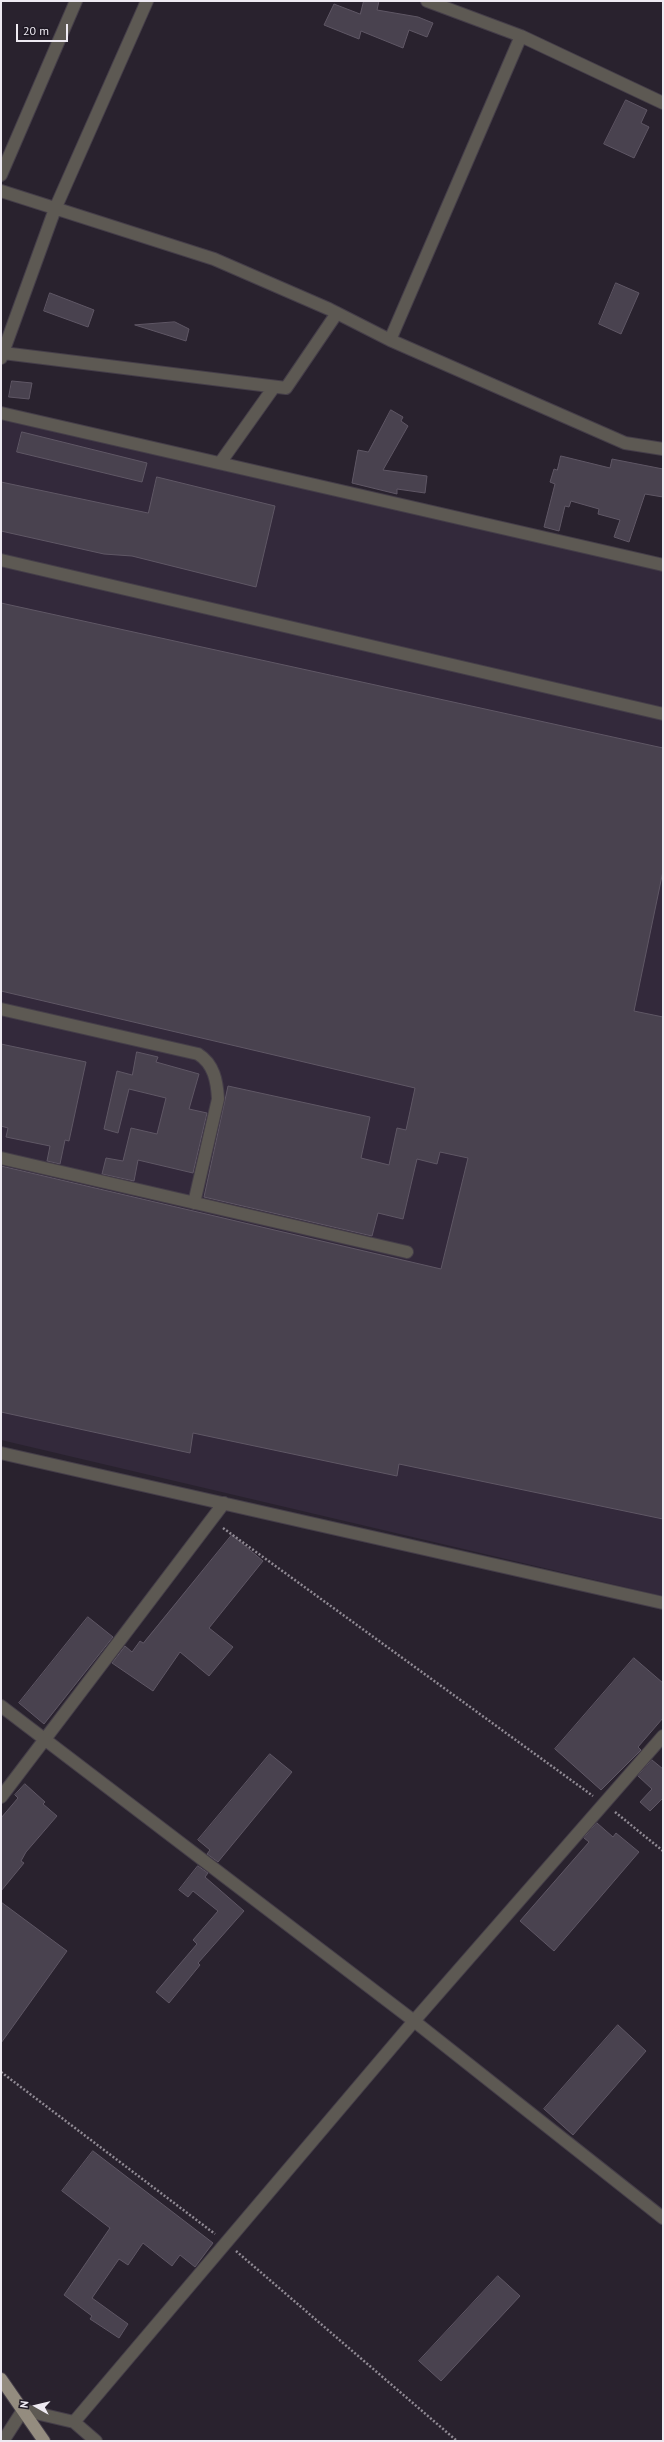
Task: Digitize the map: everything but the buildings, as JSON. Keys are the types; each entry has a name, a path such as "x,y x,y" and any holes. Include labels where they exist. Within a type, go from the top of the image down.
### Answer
{"main road":[{"path":"1,2379 44,2441"}],"street":[{"path":"1,175 76,1"},
{"path":"147,1 55,210 2,356 286,388 337,313"},
{"path":"427,1 521,36 663,103"},
{"path":"390,340 521,36"},
{"path":"1,191 55,210 214,260 337,313 390,340 626,443 663,449"},
{"path":"220,463 274,386"},
{"path":"1,413 663,565"},
{"path":"1,560 663,714"},
{"path":"1,1009 198,1054 204,1058 212,1069 217,1084 218,1099 194,1203"},
{"path":"1,1158 407,1252"},
{"path":"1,1453 663,1603"},
{"path":"1,1797 46,1740 224,1503"},
{"path":"1,1706 414,2021 663,2218"},
{"path":"74,2422 414,2021 605,1805 663,1736"},
{"path":"2,2441 23,2410 74,2422 96,2441"}],"path":[{"path":"211,1519 605,1805 663,1851"},
{"path":"1,2072 226,2243 457,2441"}],"shaded area":[{"path":"1,412 663,569 663,1596 1,1440"}]}
